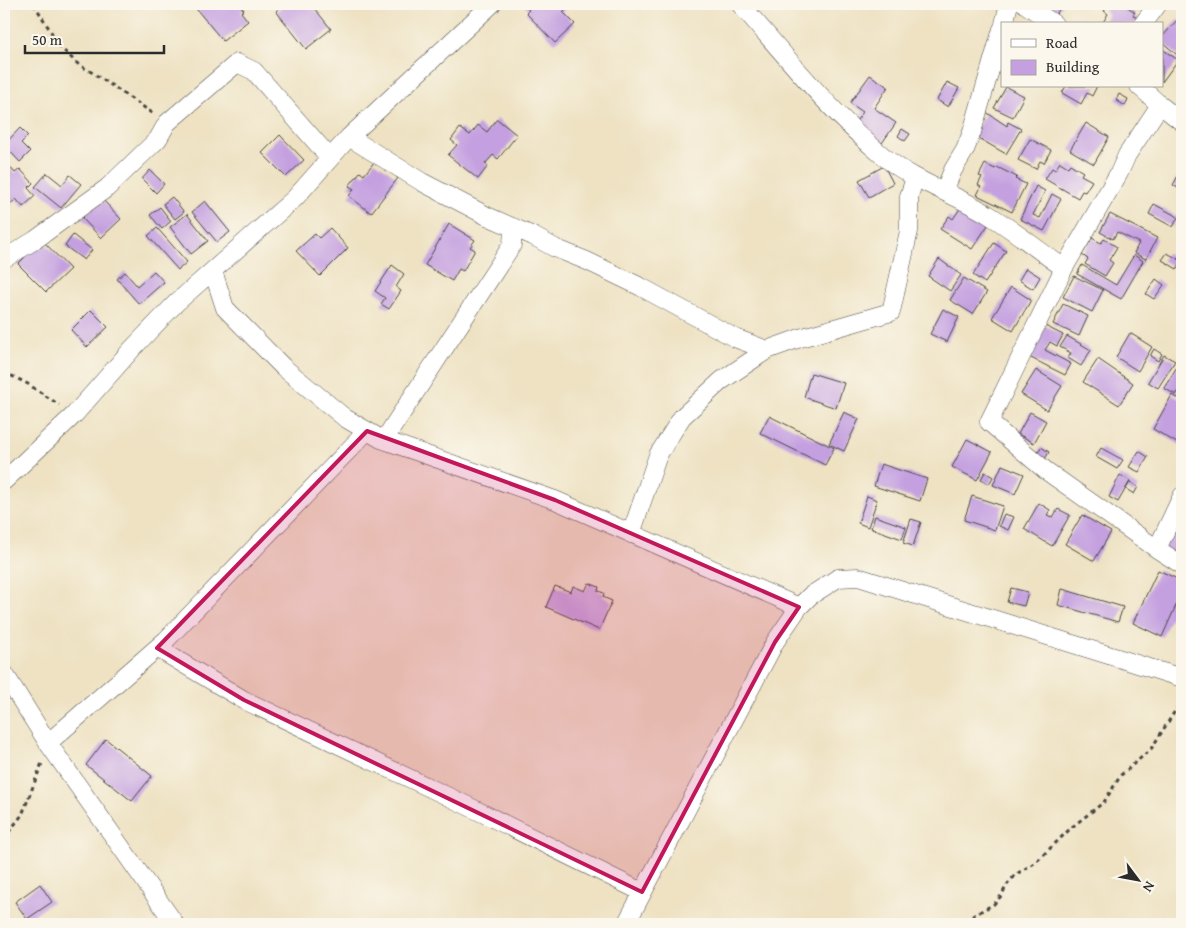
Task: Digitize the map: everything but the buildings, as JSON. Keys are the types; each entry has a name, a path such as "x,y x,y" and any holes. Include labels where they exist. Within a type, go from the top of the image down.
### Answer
{"street":[{"path":"4,481 74,415 132,349 176,303 296,198 348,137 492,4"},
{"path":"740,4 840,117 884,157 915,178 944,191 990,216 1064,268"},
{"path":"1004,22 1009,4"},
{"path":"1024,4 1051,22"},
{"path":"1144,22 1158,4"},
{"path":"944,191 952,170 965,150 972,132 1001,32"},
{"path":"4,259 35,240 106,188 158,139 167,123 237,63 254,71 329,158"},
{"path":"1142,88 1182,122"},
{"path":"1160,105 1127,155 1119,173 1064,268 989,422 1044,470 1182,565"},
{"path":"348,137 422,182 487,216 641,287 735,338 768,350"},
{"path":"632,534 658,456 682,417 721,381 768,350 800,338 891,312 909,231 909,196 915,178"},
{"path":"384,440 512,245 513,227"},
{"path":"213,270 225,308 282,367 345,418 367,431 384,440 555,500 799,607"},
{"path":"48,743 157,648 367,431"},
{"path":"1157,549 1182,496"},
{"path":"626,924 776,642 799,607 810,596 838,578 858,577 1182,678"},
{"path":"157,648 244,700 466,805 642,892"},
{"path":"4,673 48,743 175,924"}],"path":[{"path":"34,4 61,48 79,65 167,123"},
{"path":"4,372 28,384 74,415"},
{"path":"958,924 994,904 1015,875 1036,862 1072,827 1104,802 1121,775 1151,750 1182,700"},
{"path":"4,838 22,815 48,743"}],"highlighted area":[{"path":"367,431 555,500 799,607 775,642 642,892 244,700 157,648"}]}
